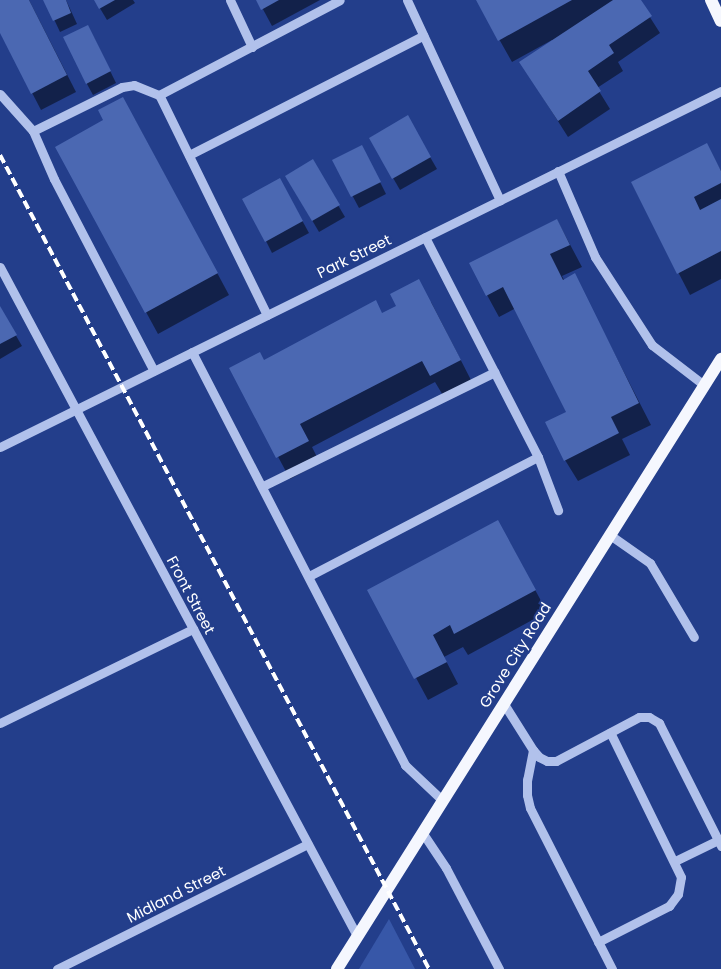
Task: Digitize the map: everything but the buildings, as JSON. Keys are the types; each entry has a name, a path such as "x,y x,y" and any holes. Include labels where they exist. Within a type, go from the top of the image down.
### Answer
{"main road":[{"path":"711,0 721,21"},
{"name":"Grove City Road","path":"337,969 721,359"}],"street":[{"path":"230,0 252,47"},
{"path":"159,95 340,0"},
{"path":"406,0 500,200"},
{"path":"189,155 423,36"},
{"path":"33,131 122,87 134,85 159,95 267,315"},
{"name":"Park Street","path":"0,447 721,91"},
{"path":"0,94 33,131 54,179 154,371"},
{"path":"558,171 595,257 652,344 704,385"},
{"path":"425,237 538,457 558,510"},
{"name":"Front Street","path":"0,267 357,936"},
{"path":"192,352 263,486 405,765 442,800"},
{"path":"263,486 496,372"},
{"path":"309,576 538,457"},
{"path":"610,535 650,563 694,637"},
{"path":"0,723 193,628"},
{"path":"504,704 533,750 539,757 547,761 556,761 639,717 649,717 658,723 719,843 675,861"},
{"path":"598,942 669,906 678,894 681,886 681,877 675,861 610,732"},
{"path":"533,750 527,780 527,795 530,808 612,969"},
{"path":"422,832 446,868 499,969"},
{"name":"Midland Street","path":"57,969 308,844"}],"shaded area":[{"path":"389,919 415,969 359,969"}],"railway":[{"path":"0,155 429,969"}]}
